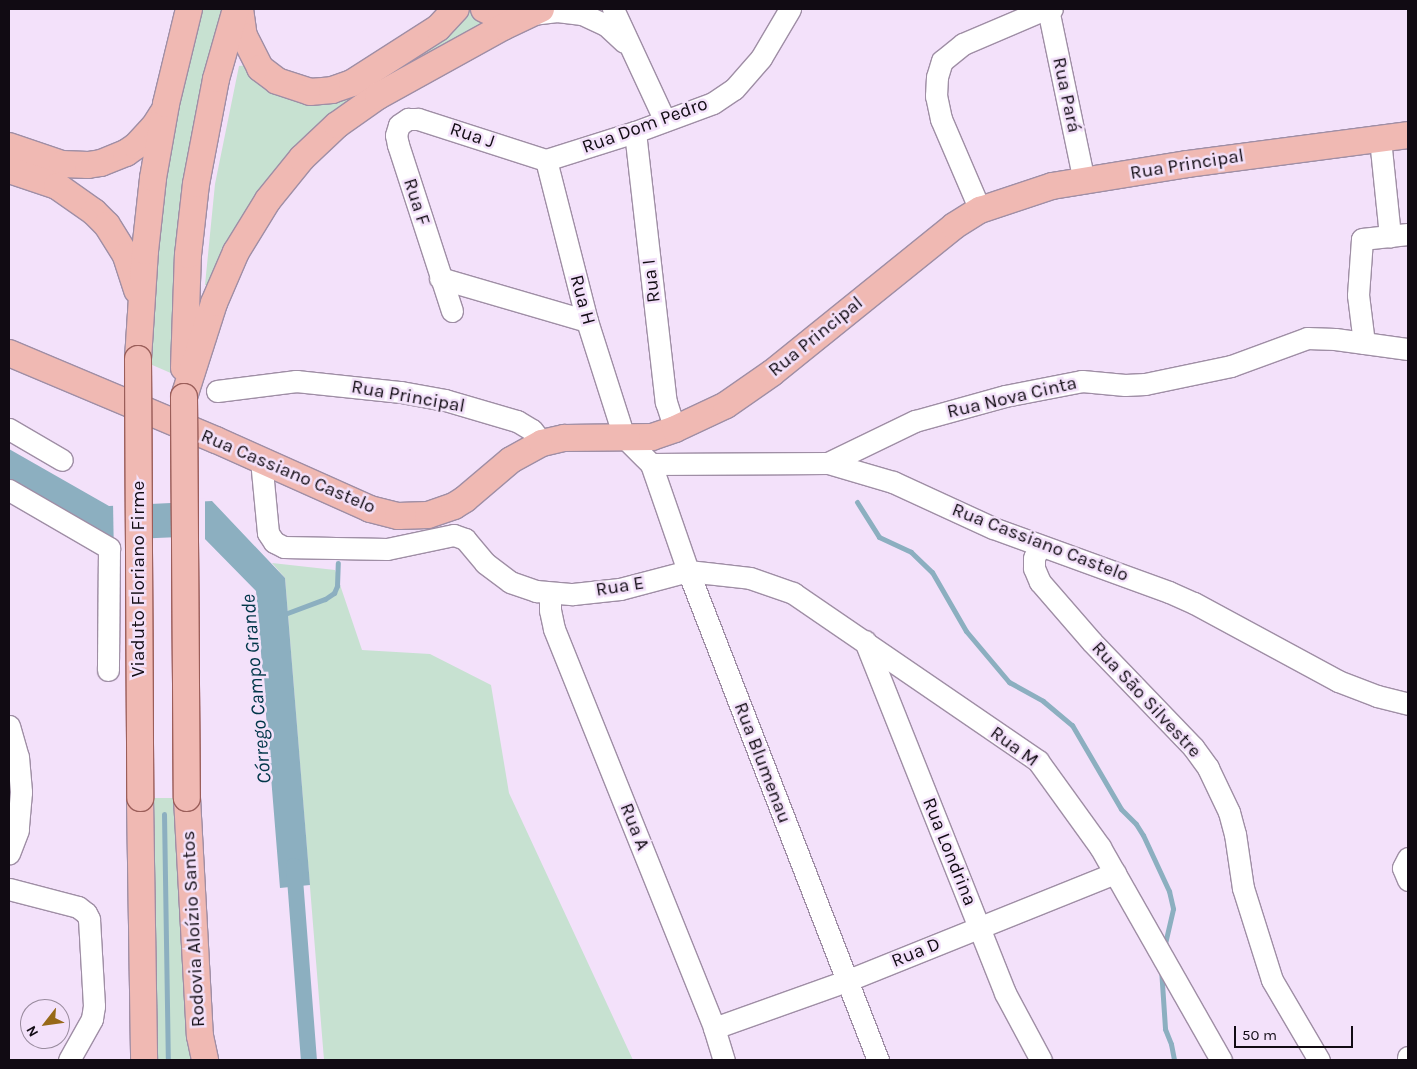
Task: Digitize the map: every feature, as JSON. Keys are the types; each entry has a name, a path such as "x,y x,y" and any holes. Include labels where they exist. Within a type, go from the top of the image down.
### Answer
{"main road":[{"path":"140,326 149,215 166,104 189,9"},
{"path":"238,9 244,36 260,68 268,75 298,90 321,92 342,87 362,78 438,28 456,9"},
{"path":"186,385 186,282 196,184 216,78 238,9"},
{"path":"484,9 501,16 531,13"},
{"path":"186,385 214,302 236,252 268,200 302,158 337,125 378,96 531,13"},
{"path":"9,146 62,164 88,165 101,163 120,156 136,146 154,127 166,104"},
{"name":"Rua Principal","path":"542,443 564,438 652,437 675,429 726,404 748,390 954,226 980,210 1052,186 1188,164 1408,135"},
{"path":"9,170 43,181 70,194 94,212 107,225 126,256 133,272 139,299 140,326"},
{"name":"Viaduto Floriano Firme","path":"140,326 138,359 140,798 144,1060"},
{"name":"Rua Cassiano Castelo","path":"9,353 261,460 370,509 398,516 428,515 454,506 511,460 542,443"},
{"name":"Rua Cassiano Castelo","path":"9,367 54,373"},
{"name":"Rodovia Aloízio Santos","path":"186,385 186,798 203,1052"}],"street":[{"path":"613,9 665,121"},
{"name":"Rua Dom Pedro","path":"546,160 635,132 713,103 734,89 761,58 790,9"},
{"path":"980,210 941,119 936,96 937,76 942,61 963,44 1044,10"},
{"name":"Rua Pará","path":"1044,10 1084,181"},
{"path":"531,13 557,11 588,17 616,33 632,53"},
{"name":"Rua J","path":"398,125 408,119 418,119 546,160"},
{"name":"Rua F","path":"398,125 396,135 398,145 452,311"},
{"name":"Rua I","path":"635,132 666,402 675,429"},
{"path":"1364,343 1358,295 1362,239 1399,235 1380,139"},
{"name":"Rua H","path":"546,160 587,321 624,437"},
{"path":"440,278 587,321"},
{"name":"Rua Nova Cinta","path":"828,463 915,421 1005,396 1082,381 1125,385 1145,384 1231,366 1307,338 1408,349"},
{"name":"Rua Principal","path":"217,391 296,381 401,392 445,400 517,421 532,430 542,443"},
{"path":"9,429 62,460"},
{"path":"624,437 651,464"},
{"name":"Rua E","path":"261,460 268,533 278,545 387,548 454,535 465,539 485,563 510,582 536,592 550,594 620,589 688,571"},
{"name":"Rua Cassiano Castelo","path":"651,464 828,463 893,482 993,528 1170,592 1194,603 1338,681 1377,696 1408,704"},
{"name":"Rua Blumenau","path":"651,464 688,571 878,1060"},
{"path":"9,490 108,548 108,670"},
{"name":"Rua São Silvestre","path":"1040,546 1034,558 1034,568 1040,582 1092,642 1193,747 1208,768 1229,812 1235,834 1243,888 1272,980 1319,1060"},
{"name":"Rua M","path":"688,571 750,578 794,593 1038,761 1094,839 1115,873 1221,1060"},
{"name":"Rua A","path":"550,594 550,610 554,628 714,1028 724,1060"},
{"name":"Rua Londrina","path":"865,641 1005,993 1041,1060"},
{"path":"9,726 18,757 21,792 18,830 9,854"},
{"path":"1408,858 1404,868 1408,880"},
{"name":"Rua D","path":"714,1028 846,981 1115,873"},
{"path":"9,889 78,907 86,912 89,920 94,1006 92,1019 69,1060"}],"green space":[{"path":"199,9 226,9 173,374 150,364 156,216"},
{"path":"470,9 490,23 374,89 215,284 205,285 215,184 239,66 247,65 293,98"},
{"path":"272,563 335,570 362,650 430,654 491,685 509,793 633,1060 324,1060 285,578"},
{"path":"152,798 176,798 184,990 192,1060 157,1060"}],"water":[{"path":"9,449 109,506 212,501 285,578 310,885 280,888 256,591 202,536 111,540 9,482"}],"pier":[{"path":"205,498 205,542 201,538 174,539 174,500"},
{"path":"150,501 151,540 114,541 113,502"}],"waterway":[{"path":"857,502 879,537 911,552 932,572 966,631 1009,682 1043,701 1072,725 1121,809 1136,824 1143,835 1169,891 1173,909 1165,945"},
{"path":"282,615 325,599 334,593 337,586 338,563"},
{"path":"164,814 168,1060"},
{"name":"Córrego Campo Grande","path":"294,866 309,1060"},
{"path":"1161,968 1165,1029 1171,1044 1174,1060"}]}
